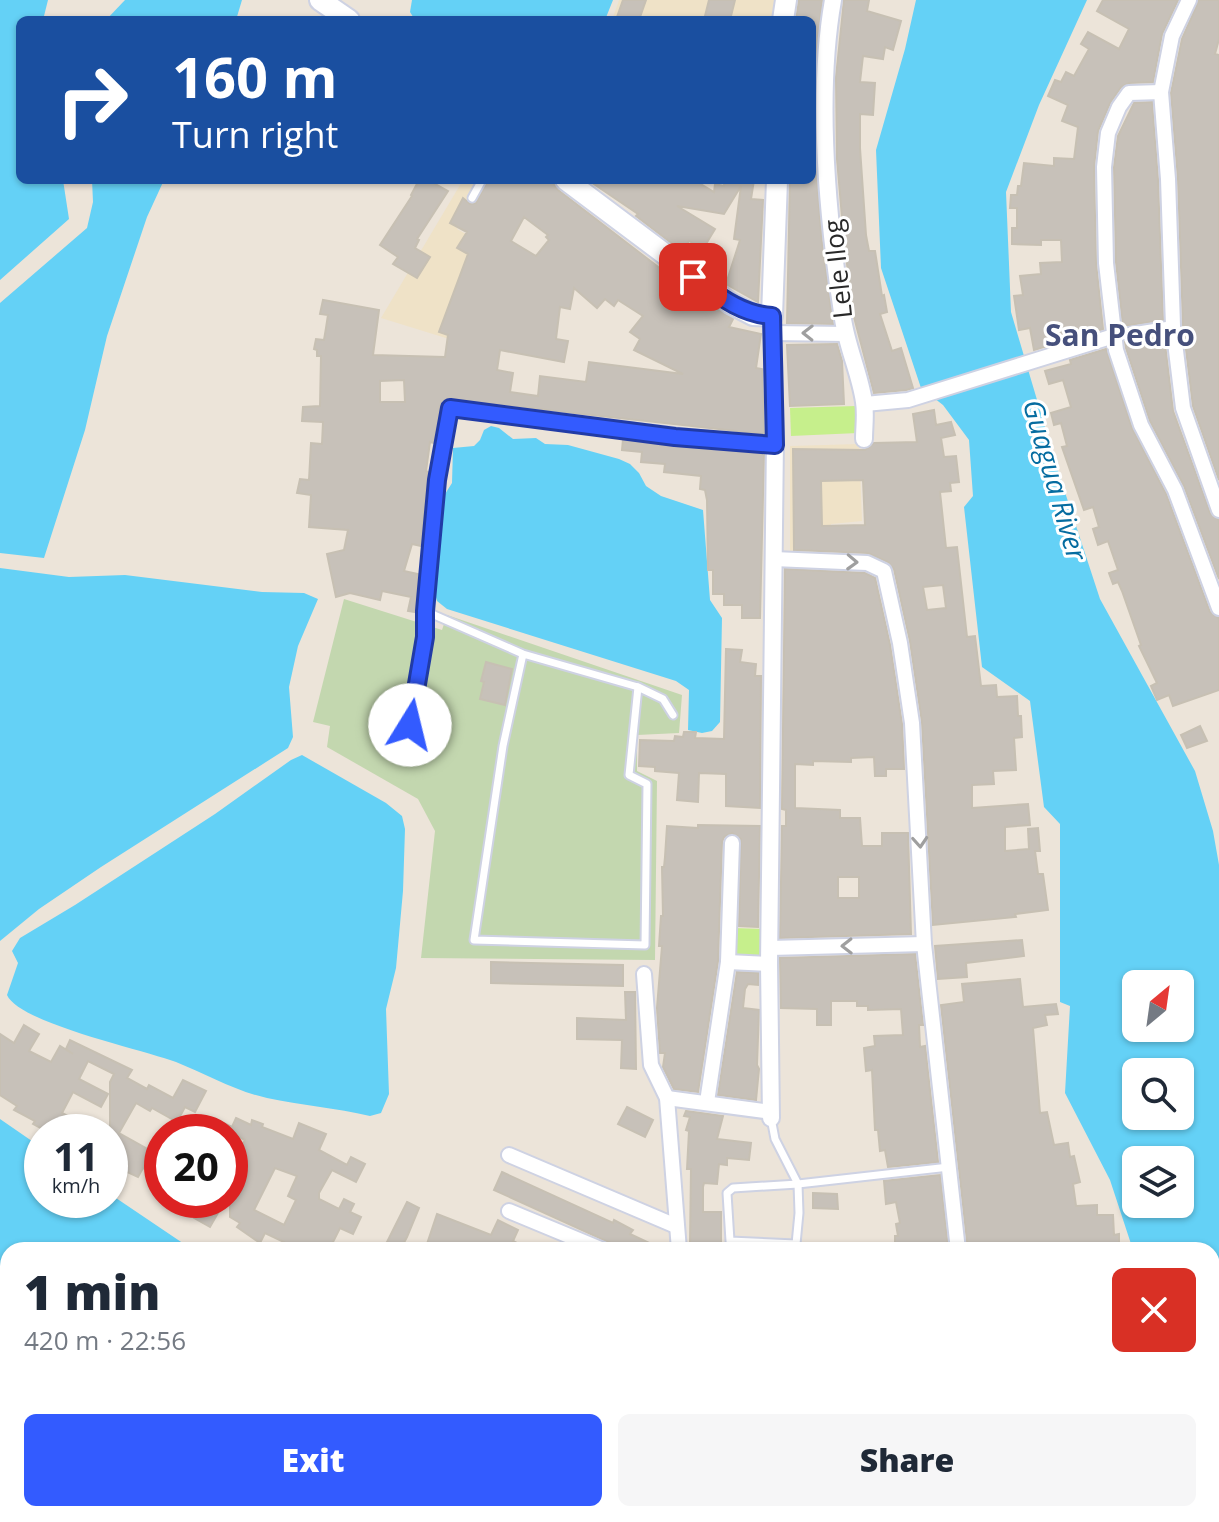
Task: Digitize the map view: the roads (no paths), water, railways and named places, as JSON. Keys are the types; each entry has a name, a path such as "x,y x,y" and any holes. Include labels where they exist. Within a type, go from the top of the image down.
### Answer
{"main road":[{"path":"320,0 343,16"},
{"path":"571,184 730,303 772,324 777,184"}],"street":[{"name":"Lele Ilog","path":"833,0 827,37 826,110 831,206 845,334 865,404 864,439"},
{"path":"1189,0 1172,36 1161,92 1168,179 1173,326 1183,408 1219,510"},
{"path":"1161,92 1129,93 1108,133 1103,200 1106,263 1117,335 1116,350 1141,425 1175,490 1219,608"},
{"path":"667,1098 707,1102 771,1115 775,445 772,324 845,334"},
{"path":"865,404 908,400 1117,335 1173,326"},
{"path":"425,611 437,480 450,408 675,437 775,445"},
{"path":"774,559 867,563 884,571 900,643 912,723 924,944 957,1242"},
{"path":"707,1102 728,962 732,843"},
{"path":"728,962 924,944"},
{"path":"644,974 651,1065 667,1098 678,1242"},
{"path":"509,1155 676,1226"},
{"path":"509,1211 584,1242"}],"lane":[{"path":"472,198 480,184"},
{"path":"410,725 425,637 425,611 523,654 638,687 663,699 673,715"},
{"path":"523,654 503,746 474,940 645,945 647,784 629,775 638,687"},
{"path":"771,1115 775,1139 798,1184 796,1242"},
{"path":"752,1242 730,1241 727,1193 733,1188 949,1167"}],"water":[{"path":"0,0 48,0 44,16 16,16 16,184 64,184 69,219 0,280"},
{"path":"125,0 242,0 237,16 110,16"},
{"path":"412,0 613,0 607,16 412,16"},
{"name":"Guagua River","path":"916,0 1087,0 1039,105 1006,192 1011,312 1100,599 1195,771 1213,831 1219,865 1219,1242 1130,1242 1122,1218 1194,1218 1194,1146 1122,1146 1122,1217 1110,1180 1065,1093 1070,1006 1060,1002 1060,824 1044,807 1030,701 982,667 964,507 973,496 969,440 943,405 921,388 881,268 876,150"},
{"path":"92,184 162,184 147,217 107,336 85,430 44,558 0,553 0,303 87,228 93,202"},
{"path":"491,426 513,439 536,438 545,444 568,445 619,459 630,464 646,486 661,496 703,510 710,600 722,618 720,722 712,731 702,733 688,730 689,690 676,681 447,609 437,601 434,590 445,494 452,483 453,448 474,446 484,430"},
{"path":"0,568 69,577 125,575 262,592 304,593 318,599 298,646 289,687 293,737 288,748 101,867 39,909 0,941"},
{"path":"302,755 386,803 402,816 405,829 396,968 386,1009 389,1094 381,1113 370,1116 255,1095 176,1062 34,1016 7,995 18,963 12,951 20,938"},
{"path":"0,1119 24,1136 24,1218 128,1218 128,1206 181,1242 0,1242"}],"district":[{"name":"San Pedro","path":"1120,336"}]}
